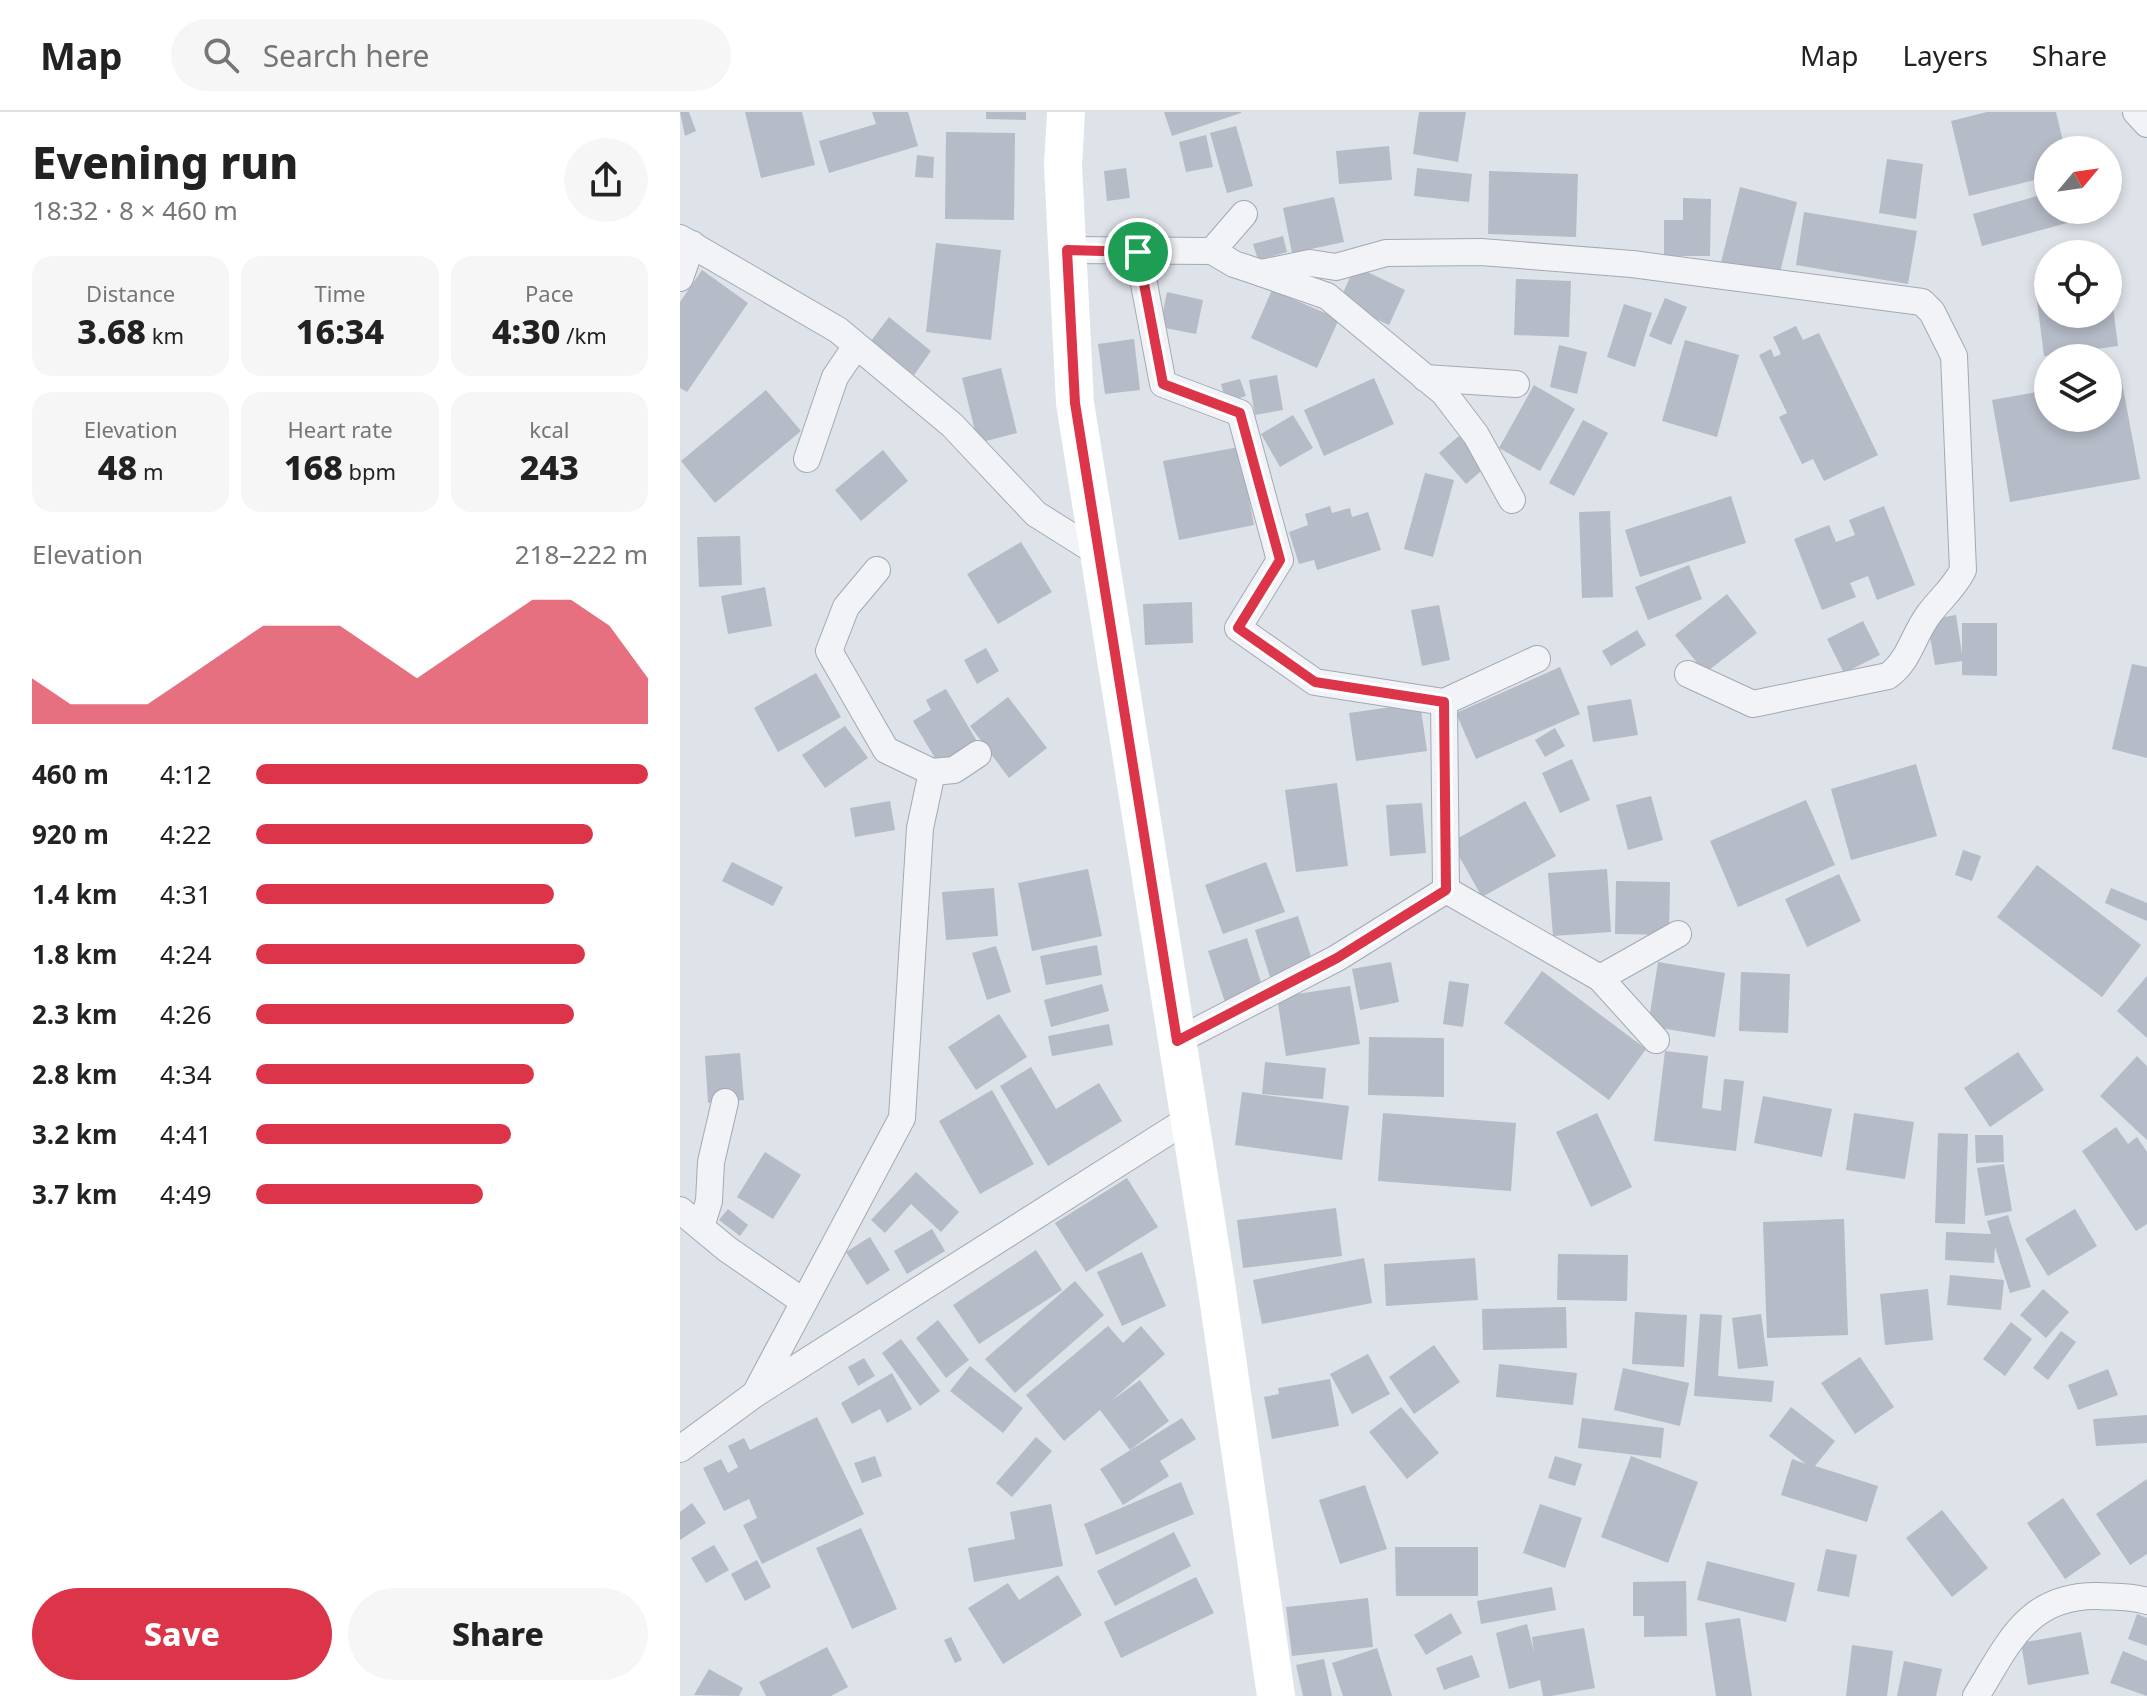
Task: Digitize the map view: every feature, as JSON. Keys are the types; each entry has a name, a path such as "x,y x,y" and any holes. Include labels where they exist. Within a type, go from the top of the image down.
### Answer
{"main road":[{"path":"1066,112 1063,166 1075,403 1190,1118 1276,1696"}],"street":[{"path":"2136,112 2147,124"},
{"path":"1212,251 1244,214"},
{"path":"680,278 686,241 825,322 952,425 1036,514 1090,548 1100,560"},
{"path":"1067,250 1212,251 1261,273 1327,296 1444,393 1476,435 1512,500"},
{"path":"1138,252 1163,384 1240,413 1280,560 1238,628 1315,682 1444,702 1537,659"},
{"path":"1261,273 1310,263 1336,267 1386,253 1481,252 1632,264 1922,302 1932,312 1954,356 1963,570 1953,589 1928,615 1901,667 1888,676 1753,704 1688,674"},
{"path":"807,459 835,377 856,346"},
{"path":"1425,378 1516,384"},
{"path":"877,570 846,607 829,651 886,750 932,772 954,770 978,754"},
{"path":"1444,702 1446,890"},
{"path":"755,1394 902,1118 920,828 932,772"},
{"path":"1177,1041 1337,958 1446,890"},
{"path":"1446,890 1600,978 1656,1040"},
{"path":"1600,978 1678,934"},
{"path":"701,1227 709,1201 711,1162 725,1102"},
{"path":"681,1447 755,1394 1190,1118"},
{"path":"680,1210 804,1302"},
{"path":"1976,1696 2018,1628 2045,1606 2074,1596 2135,1597 2147,1601"}],"building":[{"path":"680,112 689,112 696,131 685,136"},
{"path":"745,112 802,112 815,165 761,178"},
{"path":"872,112 908,112 918,146 829,173 819,141 876,124"},
{"path":"986,112 1026,112 1026,120 986,119"},
{"path":"1164,112 1241,112 1241,113 1172,136"},
{"path":"1419,112 1466,112 1458,162 1413,154"},
{"path":"1987,112 2056,112 2062,136 2034,136 2034,180 1969,196 1951,121"},
{"path":"1236,126 1253,186 1227,193 1210,133"},
{"path":"946,132 1015,133 1014,220 945,219"},
{"path":"1206,135 1213,167 1186,172 1179,142"},
{"path":"1389,146 1392,180 1339,184 1336,151"},
{"path":"917,155 934,157 933,178 915,177"},
{"path":"1887,159 1923,164 1916,219 1879,213"},
{"path":"1126,168 1130,198 1107,201 1104,171"},
{"path":"1417,168 1472,174 1469,202 1414,196"},
{"path":"1489,171 1578,174 1576,237 1488,234"},
{"path":"1740,187 1797,202 1779,277 1721,262"},
{"path":"1334,197 1344,242 1292,253 1283,208"},
{"path":"2034,197 2034,224 2063,224 1982,246 1973,214"},
{"path":"1683,198 1711,199 1710,256 1664,256 1664,220 1683,220"},
{"path":"1804,212 1917,231 1908,284 1796,265"},
{"path":"1283,236 1287,252 1258,260 1253,244"},
{"path":"936,243 1001,250 991,340 926,332"},
{"path":"1355,266 1405,290 1389,325 1339,302"},
{"path":"702,270 748,303 687,392 680,388 680,302"},
{"path":"1516,279 1571,281 1569,337 1514,335"},
{"path":"1272,290 1339,319 1317,368 1251,338"},
{"path":"1167,292 1203,300 1196,334 1160,327"},
{"path":"1665,298 1687,307 1671,345 1649,336"},
{"path":"1624,304 1652,313 1635,367 1607,357"},
{"path":"889,317 931,351 914,375 871,341"},
{"path":"1796,326 1803,340 1819,333 1878,455 1824,481 1813,459 1802,464 1779,417 1787,413 1759,355 1771,349 1774,357 1781,354 1773,337"},
{"path":"2040,328 2116,328 2118,344 2042,344"},
{"path":"1134,339 1140,390 1105,394 1098,344"},
{"path":"1685,340 1739,355 1717,437 1662,421"},
{"path":"1559,345 1587,352 1577,394 1550,387"},
{"path":"1001,368 1017,433 978,443 962,378"},
{"path":"1277,375 1283,410 1255,415 1249,380"},
{"path":"1374,378 1394,424 1324,456 1304,410"},
{"path":"1240,379 1246,396 1226,402 1221,384"},
{"path":"2122,382 2140,479 2010,502 1992,400 2034,392 2034,432 2122,432"},
{"path":"1534,385 1575,409 1540,471 1499,448"},
{"path":"766,390 801,431 715,503 681,461"},
{"path":"1293,415 1313,448 1280,467 1261,434"},
{"path":"1583,420 1608,433 1574,496 1549,483"},
{"path":"1459,436 1486,467 1466,484 1439,453"},
{"path":"1239,447 1254,525 1179,540 1163,461"},
{"path":"883,450 908,481 861,521 835,490"},
{"path":"1425,473 1454,480 1433,557 1404,549"},
{"path":"1731,496 1746,543 1640,577 1625,530"},
{"path":"1330,506 1332,513 1350,508 1352,517 1368,512 1381,550 1317,570 1314,560 1299,564 1289,532 1308,525 1305,514"},
{"path":"1884,506 1915,585 1877,600 1868,576 1850,583 1856,597 1822,610 1794,539 1829,525 1836,542 1855,535 1849,520"},
{"path":"1610,511 1613,597 1582,598 1579,512"},
{"path":"740,536 742,585 699,587 697,537"},
{"path":"1021,542 1052,592 998,624 967,574"},
{"path":"1689,565 1702,599 1648,620 1635,587"},
{"path":"765,587 772,626 728,634 721,596"},
{"path":"1727,594 1757,633 1705,673 1675,635"},
{"path":"1192,602 1193,643 1145,645 1143,604"},
{"path":"1439,605 1450,660 1422,666 1411,610"},
{"path":"1956,615 1962,654 1962,623 1997,623 1997,676 1962,675 1962,661 1935,665 1927,620"},
{"path":"1863,621 1880,655 1844,673 1827,639"},
{"path":"1637,630 1646,645 1611,666 1602,651"},
{"path":"986,648 999,671 977,684 964,660"},
{"path":"2132,664 2147,667 2147,758 2112,749"},
{"path":"1560,667 1580,714 1476,759 1456,713"},
{"path":"816,673 841,717 778,752 754,708"},
{"path":"946,689 978,743 939,765 913,721 931,710 926,700"},
{"path":"1008,697 1047,748 1009,778 970,726"},
{"path":"1631,699 1638,735 1593,742 1587,706"},
{"path":"1420,703 1427,751 1356,761 1349,713"},
{"path":"845,726 868,758 825,788 802,755"},
{"path":"1555,728 1565,746 1545,757 1535,740"},
{"path":"1572,759 1590,800 1560,813 1542,773"},
{"path":"1916,764 1937,836 1851,860 1831,789"},
{"path":"1337,783 1348,866 1296,872 1285,790"},
{"path":"1651,796 1663,840 1628,850 1616,805"},
{"path":"1806,800 1835,865 1738,907 1710,841"},
{"path":"890,801 895,830 855,837 850,808"},
{"path":"1525,801 1556,856 1482,897 1451,842"},
{"path":"1422,803 1426,853 1390,856 1386,805"},
{"path":"1963,850 1981,856 1972,881 1955,875"},
{"path":"732,862 783,887 773,906 722,881"},
{"path":"1266,862 1285,912 1223,934 1205,885"},
{"path":"2037,865 2141,945 2102,997 1997,917"},
{"path":"1088,869 1102,936 1032,951 1018,883"},
{"path":"1607,869 1611,932 1553,936 1548,873"},
{"path":"1839,874 1861,921 1807,947 1785,899"},
{"path":"1616,881 1670,882 1669,935 1615,934"},
{"path":"994,888 998,936 946,940 942,892"},
{"path":"2111,888 2147,903 2147,921 2105,903"},
{"path":"1298,916 1313,963 1270,977 1255,930"},
{"path":"1247,938 1265,995 1227,1008 1208,951"},
{"path":"1097,945 1102,975 1046,985 1040,956"},
{"path":"996,946 1011,992 987,1000 972,953"},
{"path":"1391,962 1399,1002 1360,1010 1352,969"},
{"path":"1658,962 1725,973 1715,1037 1648,1026"},
{"path":"1542,971 1646,1049 1609,1100 1504,1023"},
{"path":"1741,972 1790,974 1788,1033 1739,1031"},
{"path":"2147,976 2147,1038 2117,1011"},
{"path":"1449,981 1469,984 1463,1027 1443,1024"},
{"path":"1102,984 1109,1011 1051,1027 1044,1000"},
{"path":"1350,986 1360,1044 1286,1056 1277,997"},
{"path":"999,1014 1027,1057 976,1090 948,1047"},
{"path":"1109,1024 1113,1045 1052,1056 1048,1036"},
{"path":"1369,1037 1444,1038 1444,1097 1368,1095"},
{"path":"1665,1051 1708,1056 1702,1108 1721,1111 1724,1079 1744,1081 1736,1151 1654,1141"},
{"path":"2018,1052 2044,1090 1990,1127 1964,1088"},
{"path":"740,1053 744,1100 708,1103 705,1056"},
{"path":"2137,1056 2147,1066 2147,1140 2100,1096"},
{"path":"1265,1062 1326,1068 1323,1099 1262,1094"},
{"path":"1031,1067 1056,1109 1099,1083 1122,1121 1048,1166 1000,1086"},
{"path":"992,1090 1034,1164 980,1194 939,1121"},
{"path":"1242,1092 1349,1106 1342,1160 1235,1145"},
{"path":"1763,1096 1832,1109 1822,1157 1754,1143"},
{"path":"1383,1113 1516,1123 1511,1191 1378,1181"},
{"path":"1597,1113 1632,1187 1591,1207 1556,1132"},
{"path":"1854,1113 1914,1122 1905,1179 1846,1170"},
{"path":"2116,1127 2128,1144 2137,1137 2147,1152 2147,1224 2136,1231 2082,1151"},
{"path":"1938,1133 1968,1134 1965,1224 1935,1223"},
{"path":"1975,1135 2003,1135 2004,1162 1976,1163"},
{"path":"765,1152 801,1175 773,1219 737,1197"},
{"path":"2004,1164 2012,1211 1985,1216 1977,1168"},
{"path":"916,1172 959,1212 941,1232 911,1204 885,1233 871,1220"},
{"path":"1127,1178 1158,1227 1086,1272 1055,1223"},
{"path":"1336,1208 1342,1256 1243,1268 1237,1220"},
{"path":"728,1209 748,1225 740,1236 719,1220"},
{"path":"2075,1209 2097,1246 2048,1276 2025,1239"},
{"path":"2008,1215 2031,1287 2010,1293 1995,1247 1994,1263 1945,1260 1946,1232 1991,1234 1987,1221"},
{"path":"1844,1219 1848,1335 1767,1338 1763,1222"},
{"path":"932,1229 945,1251 907,1274 894,1251"},
{"path":"870,1237 890,1270 867,1285 846,1252"},
{"path":"1036,1250 1062,1290 979,1344 953,1305"},
{"path":"1142,1252 1166,1306 1122,1326 1097,1272"},
{"path":"1558,1254 1628,1255 1627,1301 1557,1300"},
{"path":"1364,1258 1372,1303 1262,1324 1253,1280"},
{"path":"1475,1258 1478,1300 1386,1306 1384,1264"},
{"path":"1950,1275 2004,1280 2001,1310 1947,1305"},
{"path":"1075,1281 1104,1315 1015,1393 985,1359"},
{"path":"1928,1289 1933,1340 1885,1345 1880,1294"},
{"path":"2043,1289 2069,1312 2046,1338 2020,1315"},
{"path":"1566,1307 1567,1348 1483,1350 1482,1309"},
{"path":"1635,1312 1687,1315 1684,1367 1632,1364"},
{"path":"1700,1314 1722,1315 1718,1376 1774,1381 1772,1402 1694,1396"},
{"path":"1761,1314 1768,1366 1738,1369 1732,1318"},
{"path":"938,1320 969,1360 946,1378 916,1338"},
{"path":"2011,1322 2032,1339 2005,1376 1983,1359"},
{"path":"1108,1326 1123,1343 1141,1326 1165,1354 1111,1401 1140,1380 1169,1421 1130,1450 1100,1410 1064,1441 1026,1395"},
{"path":"2061,1331 2076,1342 2048,1380 2033,1368"},
{"path":"901,1339 940,1391 920,1406 882,1353"},
{"path":"1434,1345 1460,1382 1414,1414 1389,1377"},
{"path":"1368,1354 1390,1394 1352,1414 1330,1374"},
{"path":"1860,1357 1894,1407 1855,1434 1821,1383"},
{"path":"864,1358 875,1376 858,1386 848,1367"},
{"path":"1499,1364 1577,1373 1573,1405 1496,1397"},
{"path":"970,1366 1023,1408 1003,1433 950,1391"},
{"path":"1623,1368 1689,1383 1680,1426 1614,1410"},
{"path":"2108,1369 2118,1395 2078,1410 2068,1385"},
{"path":"892,1373 912,1409 887,1423 880,1409 852,1424 841,1403"},
{"path":"1330,1379 1339,1426 1272,1439 1264,1397 1279,1394 1278,1388"},
{"path":"1401,1407 1439,1453 1407,1479 1369,1432"},
{"path":"1791,1407 1835,1441 1815,1466 1878,1486 1867,1522 1781,1495 1792,1459 1806,1464 1769,1436"},
{"path":"2147,1415 2147,1443 2096,1446 2093,1419"},
{"path":"817,1417 864,1514 762,1564 743,1525 757,1518 749,1499 724,1511 703,1468 721,1459 728,1473 738,1467 728,1446 744,1438 750,1450"},
{"path":"1182,1418 1196,1439 1160,1461 1169,1476 1123,1505 1100,1469"},
{"path":"1582,1418 1664,1428 1661,1458 1578,1448"},
{"path":"1036,1437 1052,1451 1012,1497 996,1483"},
{"path":"875,1456 882,1476 862,1483 854,1463"},
{"path":"1555,1456 1582,1464 1575,1486 1548,1478"},
{"path":"1631,1456 1698,1482 1668,1563 1601,1537"},
{"path":"2147,1479 2147,1554 2130,1565 2096,1514"},
{"path":"1181,1482 1194,1514 1096,1555 1084,1524"},
{"path":"1365,1485 1387,1549 1340,1564 1319,1500"},
{"path":"2063,1498 2101,1554 2065,1579 2027,1523"},
{"path":"692,1503 706,1523 680,1540 680,1512"},
{"path":"1051,1504 1063,1566 974,1582 968,1548 1015,1539 1010,1512"},
{"path":"1540,1504 1582,1518 1565,1568 1523,1553"},
{"path":"1942,1510 1988,1568 1952,1597 1906,1538"},
{"path":"861,1528 897,1609 852,1629 816,1548"},
{"path":"1174,1532 1191,1566 1115,1606 1097,1571"},
{"path":"714,1545 729,1570 706,1583 691,1558"},
{"path":"1395,1547 1478,1547 1478,1596 1396,1596"},
{"path":"1826,1549 1857,1555 1849,1597 1817,1591"},
{"path":"757,1560 771,1587 745,1601 731,1574"},
{"path":"1707,1561 1795,1583 1786,1622 1697,1600"},
{"path":"1058,1575 1082,1615 1003,1664 968,1608 1008,1583 1019,1600"},
{"path":"1196,1577 1214,1613 1121,1658 1104,1622"},
{"path":"1686,1581 1687,1636 1644,1637 1644,1616 1633,1616 1633,1582"},
{"path":"1552,1587 1556,1610 1481,1624 1477,1601"},
{"path":"1368,1598 1373,1647 1292,1656 1286,1607"},
{"path":"1451,1613 1462,1633 1426,1655 1414,1635"},
{"path":"2137,1614 2147,1618 2147,1646 2128,1639"},
{"path":"1740,1618 1752,1696 1716,1696 1705,1623"},
{"path":"1527,1624 1534,1652 1532,1637 1584,1628 1595,1688 1543,1696 1540,1680 1509,1689 1496,1633"},
{"path":"2081,1632 2089,1674 2028,1685 2021,1643"},
{"path":"951,1637 962,1660 955,1663 944,1640"},
{"path":"1852,1645 1893,1651 1887,1696 1846,1696"},
{"path":"827,1647 848,1687 831,1696 766,1696 759,1682"},
{"path":"1377,1648 1392,1696 1343,1696 1332,1663"},
{"path":"2123,1651 2147,1661 2147,1696 2110,1683"},
{"path":"1472,1655 1480,1677 1444,1690 1436,1668"},
{"path":"1324,1659 1332,1696 1303,1696 1296,1665"},
{"path":"1904,1661 1942,1669 1936,1696 1897,1696"},
{"path":"709,1669 743,1688 739,1696 694,1695"}],"route":[{"path":"1067,250 1138,252 1163,384 1240,413 1280,560 1238,628 1315,682 1444,702 1446,890 1337,958 1177,1041 1075,403 1067,250"}]}
